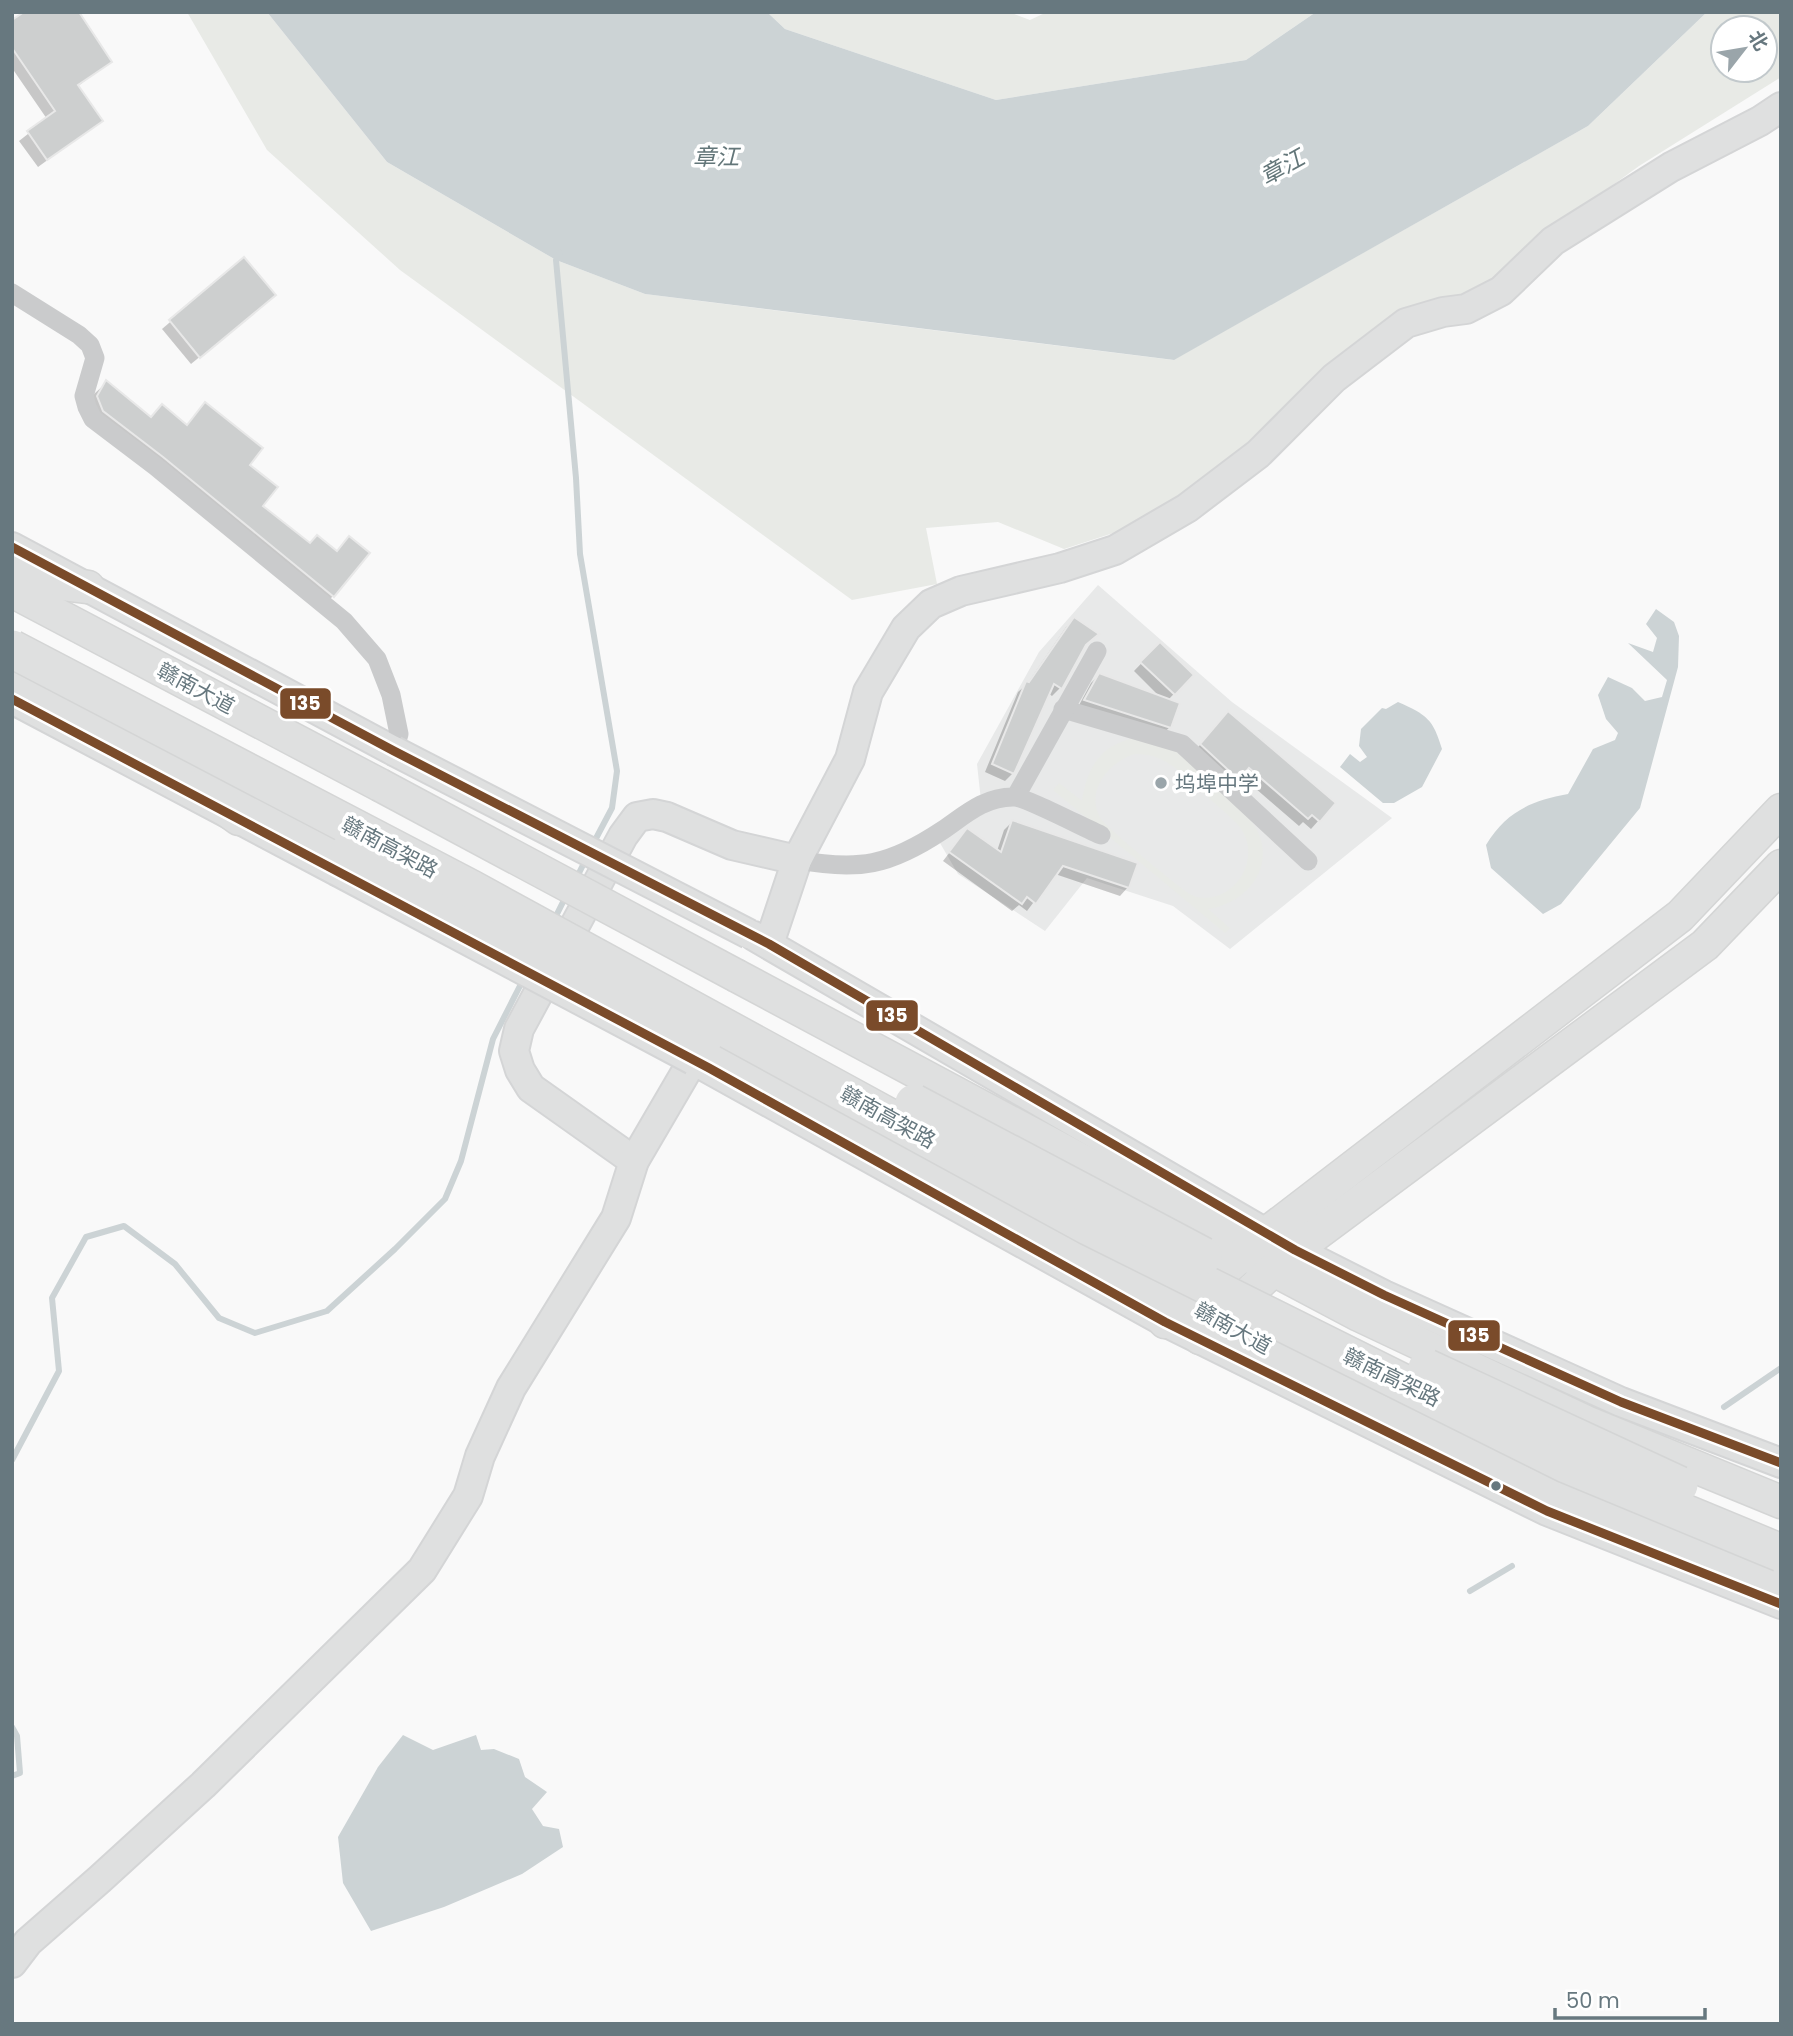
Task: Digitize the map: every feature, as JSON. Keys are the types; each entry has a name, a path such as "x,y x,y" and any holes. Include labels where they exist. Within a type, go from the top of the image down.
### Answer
{"highway":[{"name":"赣南高架路","path":"12,624 1309,1312 1665,1479 1781,1527"},
{"name":"赣南高架路","path":"12,649 483,896 1088,1226 1566,1464 1781,1553"}],"main road":[{"path":"12,578 88,587"},
{"name":"赣南大道","path":"12,592 380,785 1139,1191"},
{"path":"12,673 106,722 342,861"},
{"path":"106,722 239,819"},
{"path":"1177,1312 1256,1243 1680,916 1781,810"},
{"name":"赣南大道","path":"342,861 1097,1261 1177,1312 1211,1329 1325,1379 1574,1500 1781,1575"},
{"path":"1211,1329 1283,1259 1705,945 1781,866"},
{"path":"1097,1261 1139,1191 1256,1243 1283,1259 1359,1315 1586,1422 1781,1502"},
{"path":"1325,1379 1359,1315"}],"street":[{"path":"759,939 850,759 869,692 906,628 931,604 961,591 1060,568 1115,550 1186,508 1258,454 1334,379 1406,323 1443,312 1466,309 1501,291 1553,241 1671,167 1760,121 1781,107"},
{"path":"12,293 79,335 90,345 95,358 84,396 93,419 344,621 377,659 391,695 399,734 394,751"},
{"path":"12,547 394,751 759,939 1256,1243"},
{"path":"1016,796 1097,651"},
{"path":"12,699 239,819 342,861"},
{"path":"1063,709 1182,744 1308,860"},
{"path":"634,1161 531,1088 520,1070 514,1051 519,1029 623,836 637,817 653,814 667,817 732,845 830,866 862,866 884,859 926,841 984,802 1016,796 1101,835"},
{"path":"12,1962 28,1942 203,1785 422,1570 468,1496 480,1456 511,1388 616,1218 634,1161 699,1050 1177,1312"},
{"path":"1283,1259 1384,1295 1621,1402 1781,1463"},
{"path":"1211,1329 1547,1511 1781,1604"}],"shaded area":[{"path":"187,12 267,12 387,162 556,260 645,294 1173,360 1588,126 1707,12 1781,12 1781,77 1779,78 1779,14 1709,14 1709,84 1770,84 1639,166 1532,244 1500,277 1457,297 1399,311 1340,355 1258,441 1138,525 1064,549 998,522 926,528 937,584 852,600 400,270 267,150"},
{"path":"767,12 1009,12 1030,20 1047,12 1316,12 1246,60 996,100 785,29"},
{"name":"坞埠中学","path":"1098,585 1232,702 1392,818 1230,949 1173,906 1087,878 1045,931 958,874 940,843 982,810 977,764 1039,652"},
{"path":"1136,738 1153,741 1178,751 1242,810 1260,837 1263,851 1256,878 1237,898 1208,909 1230,928 1225,933 1053,790 1059,783 1082,801 1088,778 1098,759 1124,741","holes":["1135,754 1157,757 1183,774 1244,833 1248,851 1245,869 1235,885 1223,893 1205,898 1192,895 1144,858 1101,819 1095,798 1102,779 1125,758"]}],"water":[{"name":"章江","path":"267,12 767,12 785,29 996,100 1246,60 1316,12 1707,12 1588,126 1174,360 645,294 556,260 387,162"},
{"path":"1656,609 1674,622 1679,636 1678,667 1640,808 1561,904 1543,914 1491,868 1486,845 1502,824 1520,810 1542,800 1568,794 1593,749 1615,740 1618,733 1606,719 1598,695 1608,677 1632,688 1645,701 1662,697 1667,680 1628,643 1653,652 1657,638 1646,624"},
{"path":"1398,702 1428,719 1442,749 1422,787 1394,803 1383,803 1340,767 1350,754 1360,762 1367,757 1359,746 1361,729 1382,708 1386,709"},
{"path":"403,1735 433,1750 476,1735 481,1750 494,1749 519,1759 525,1777 547,1792 532,1809 543,1826 559,1829 563,1847 522,1874 444,1907 371,1931 343,1883 338,1837 378,1767"}],"building":[{"path":"24,12 79,12 112,62 78,85 103,121 47,160 27,131 55,111 12,48 12,20"},
{"path":"244,257 276,295 200,358 169,320"},
{"path":"106,380 151,417 162,404 187,425 205,402 263,448 250,465 278,487 263,506 310,543 317,535 337,551 349,536 370,553 334,597 103,411 97,396"},
{"path":"1074,617 1099,634 1086,645 1062,689 1054,684 1014,774 992,764 1026,681 1029,682"},
{"path":"1160,642 1194,675 1175,695 1140,662"},
{"path":"1099,673 1180,703 1171,728 1084,700"},
{"path":"1228,711 1336,803 1320,822 1312,815 1308,819 1249,768 1239,780 1200,744"},
{"path":"1012,820 1138,863 1129,888 1063,866 1036,904 1027,897 1022,904 949,852 967,828 1001,852"}],"waterway":[{"path":"560,253 556,260 576,478 580,554 617,771 612,808 593,844"},
{"path":"576,879 587,857"},
{"path":"553,922 567,894"},
{"path":"12,1460 59,1371 52,1298 86,1237 124,1226 175,1264 219,1318 255,1333 327,1311 445,1199 461,1161 493,1039 524,978"},
{"path":"1724,1407 1781,1368"},
{"path":"1470,1591 1512,1566"},
{"path":"12,1727 17,1736 20,1773 12,1776"}],"transit line":[{"name":"135","path":"12,547 394,751 769,944 1295,1250 1384,1295 1621,1402 1781,1463"},
{"name":"135","path":"12,699 709,1068 1165,1322 1547,1511 1781,1604"}],"place":[{"name":"坞埠中学","path":"1161,783"}]}
